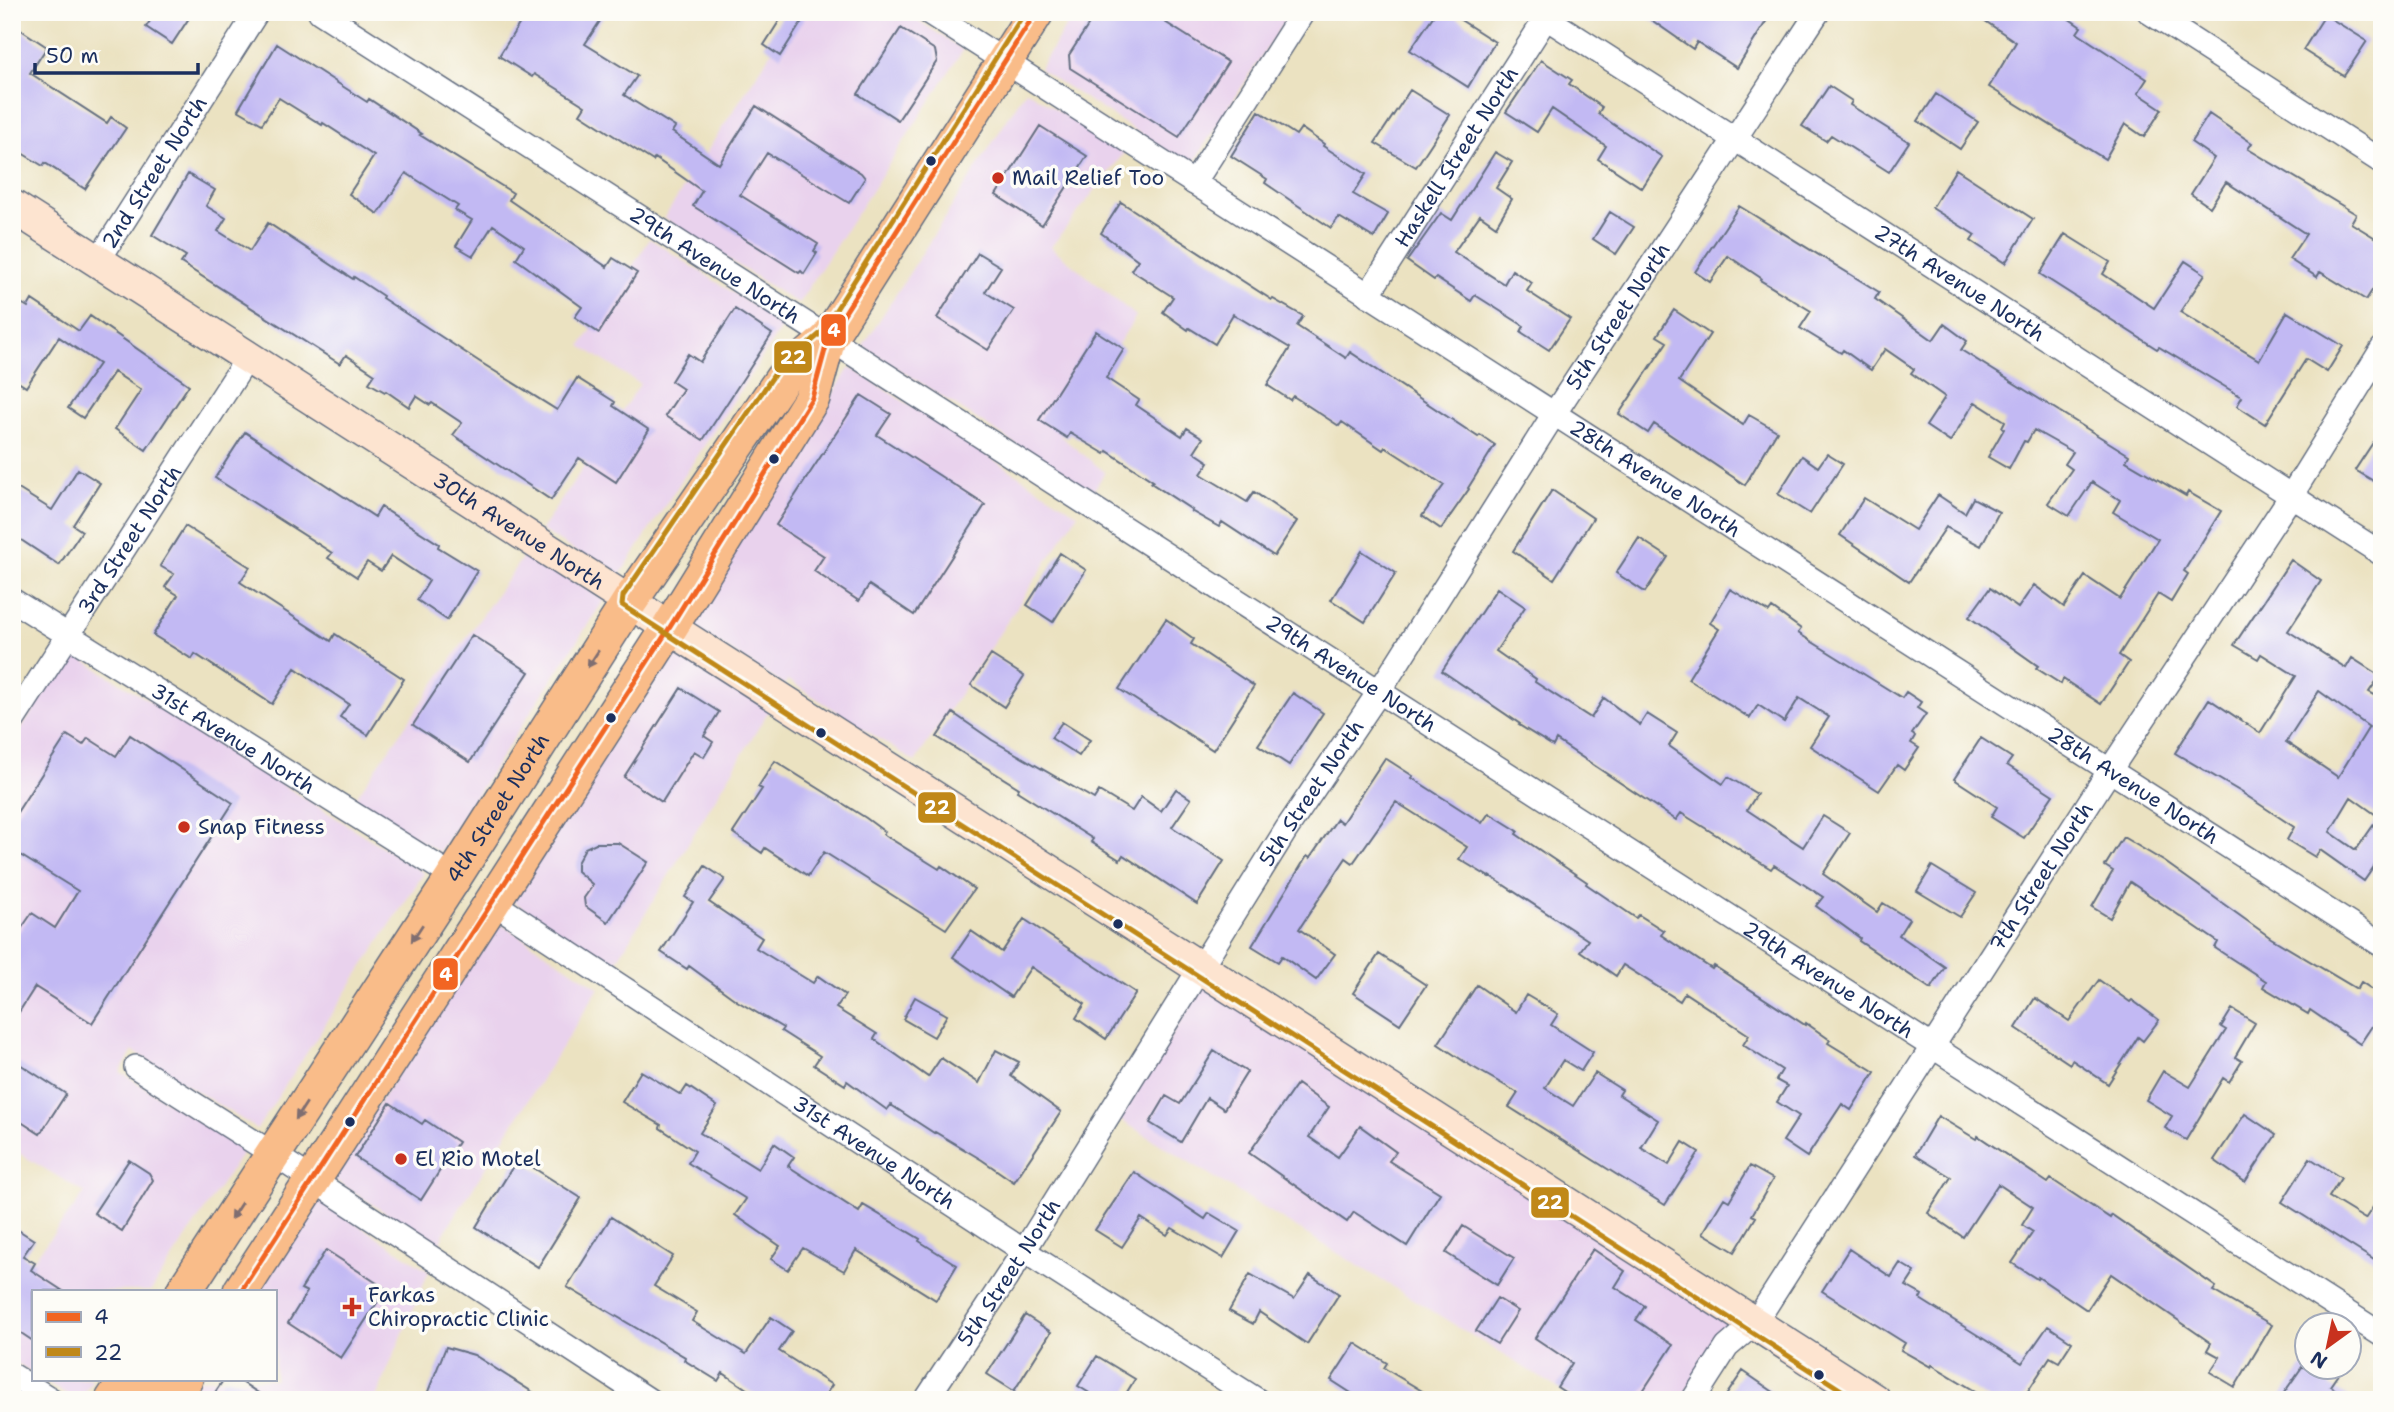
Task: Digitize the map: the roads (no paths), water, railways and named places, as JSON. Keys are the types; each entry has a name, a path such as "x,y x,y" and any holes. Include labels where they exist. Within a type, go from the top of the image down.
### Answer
{"main road":[{"name":"4th Street North","path":"185,1290 630,601 783,378 828,339 1036,12"},
{"name":"4th Street North","path":"242,1290 670,627 812,398 828,339"},
{"path":"400,1044 398,1006 459,910 461,894 454,877"},
{"path":"113,1400 126,1380"},
{"path":"143,1400 155,1380"},
{"path":"172,1400 184,1380"}],"street":[{"name":"2nd Street North","path":"98,261 257,12"},
{"name":"29th Avenue North","path":"320,12 2382,1335"},
{"name":"28th Avenue North","path":"928,12 2382,945"},
{"path":"1194,183 1303,12"},
{"name":"5th Street North","path":"926,1400 1024,1251 1286,830 1379,692 1554,414 1818,12"},
{"path":"2149,12 2382,162"},
{"name":"27th Avenue North","path":"1541,15 2382,554"},
{"name":"Haskell Street North","path":"1368,295 1541,15"},
{"name":"30th Avenue North","path":"12,205 1874,1400"},
{"name":"7th Street North","path":"1693,1400 1727,1347 1755,1323 2110,770 2291,496 2382,349"},
{"name":"3rd Street North","path":"12,722 248,357"},
{"name":"31st Avenue North","path":"12,600 454,877"},
{"name":"31st Avenue North","path":"492,902 1024,1251 1258,1400"},
{"path":"136,1067 649,1400"},
{"path":"12,1375 52,1400"}],"place":[{"name":"Mail Relief Too","path":"998,178"},
{"name":"Snap Fitness","path":"184,827"},
{"name":"El Rio Motel","path":"401,1159"},
{"name":"Farkas Chiropractic Clinic","path":"352,1307"}]}
